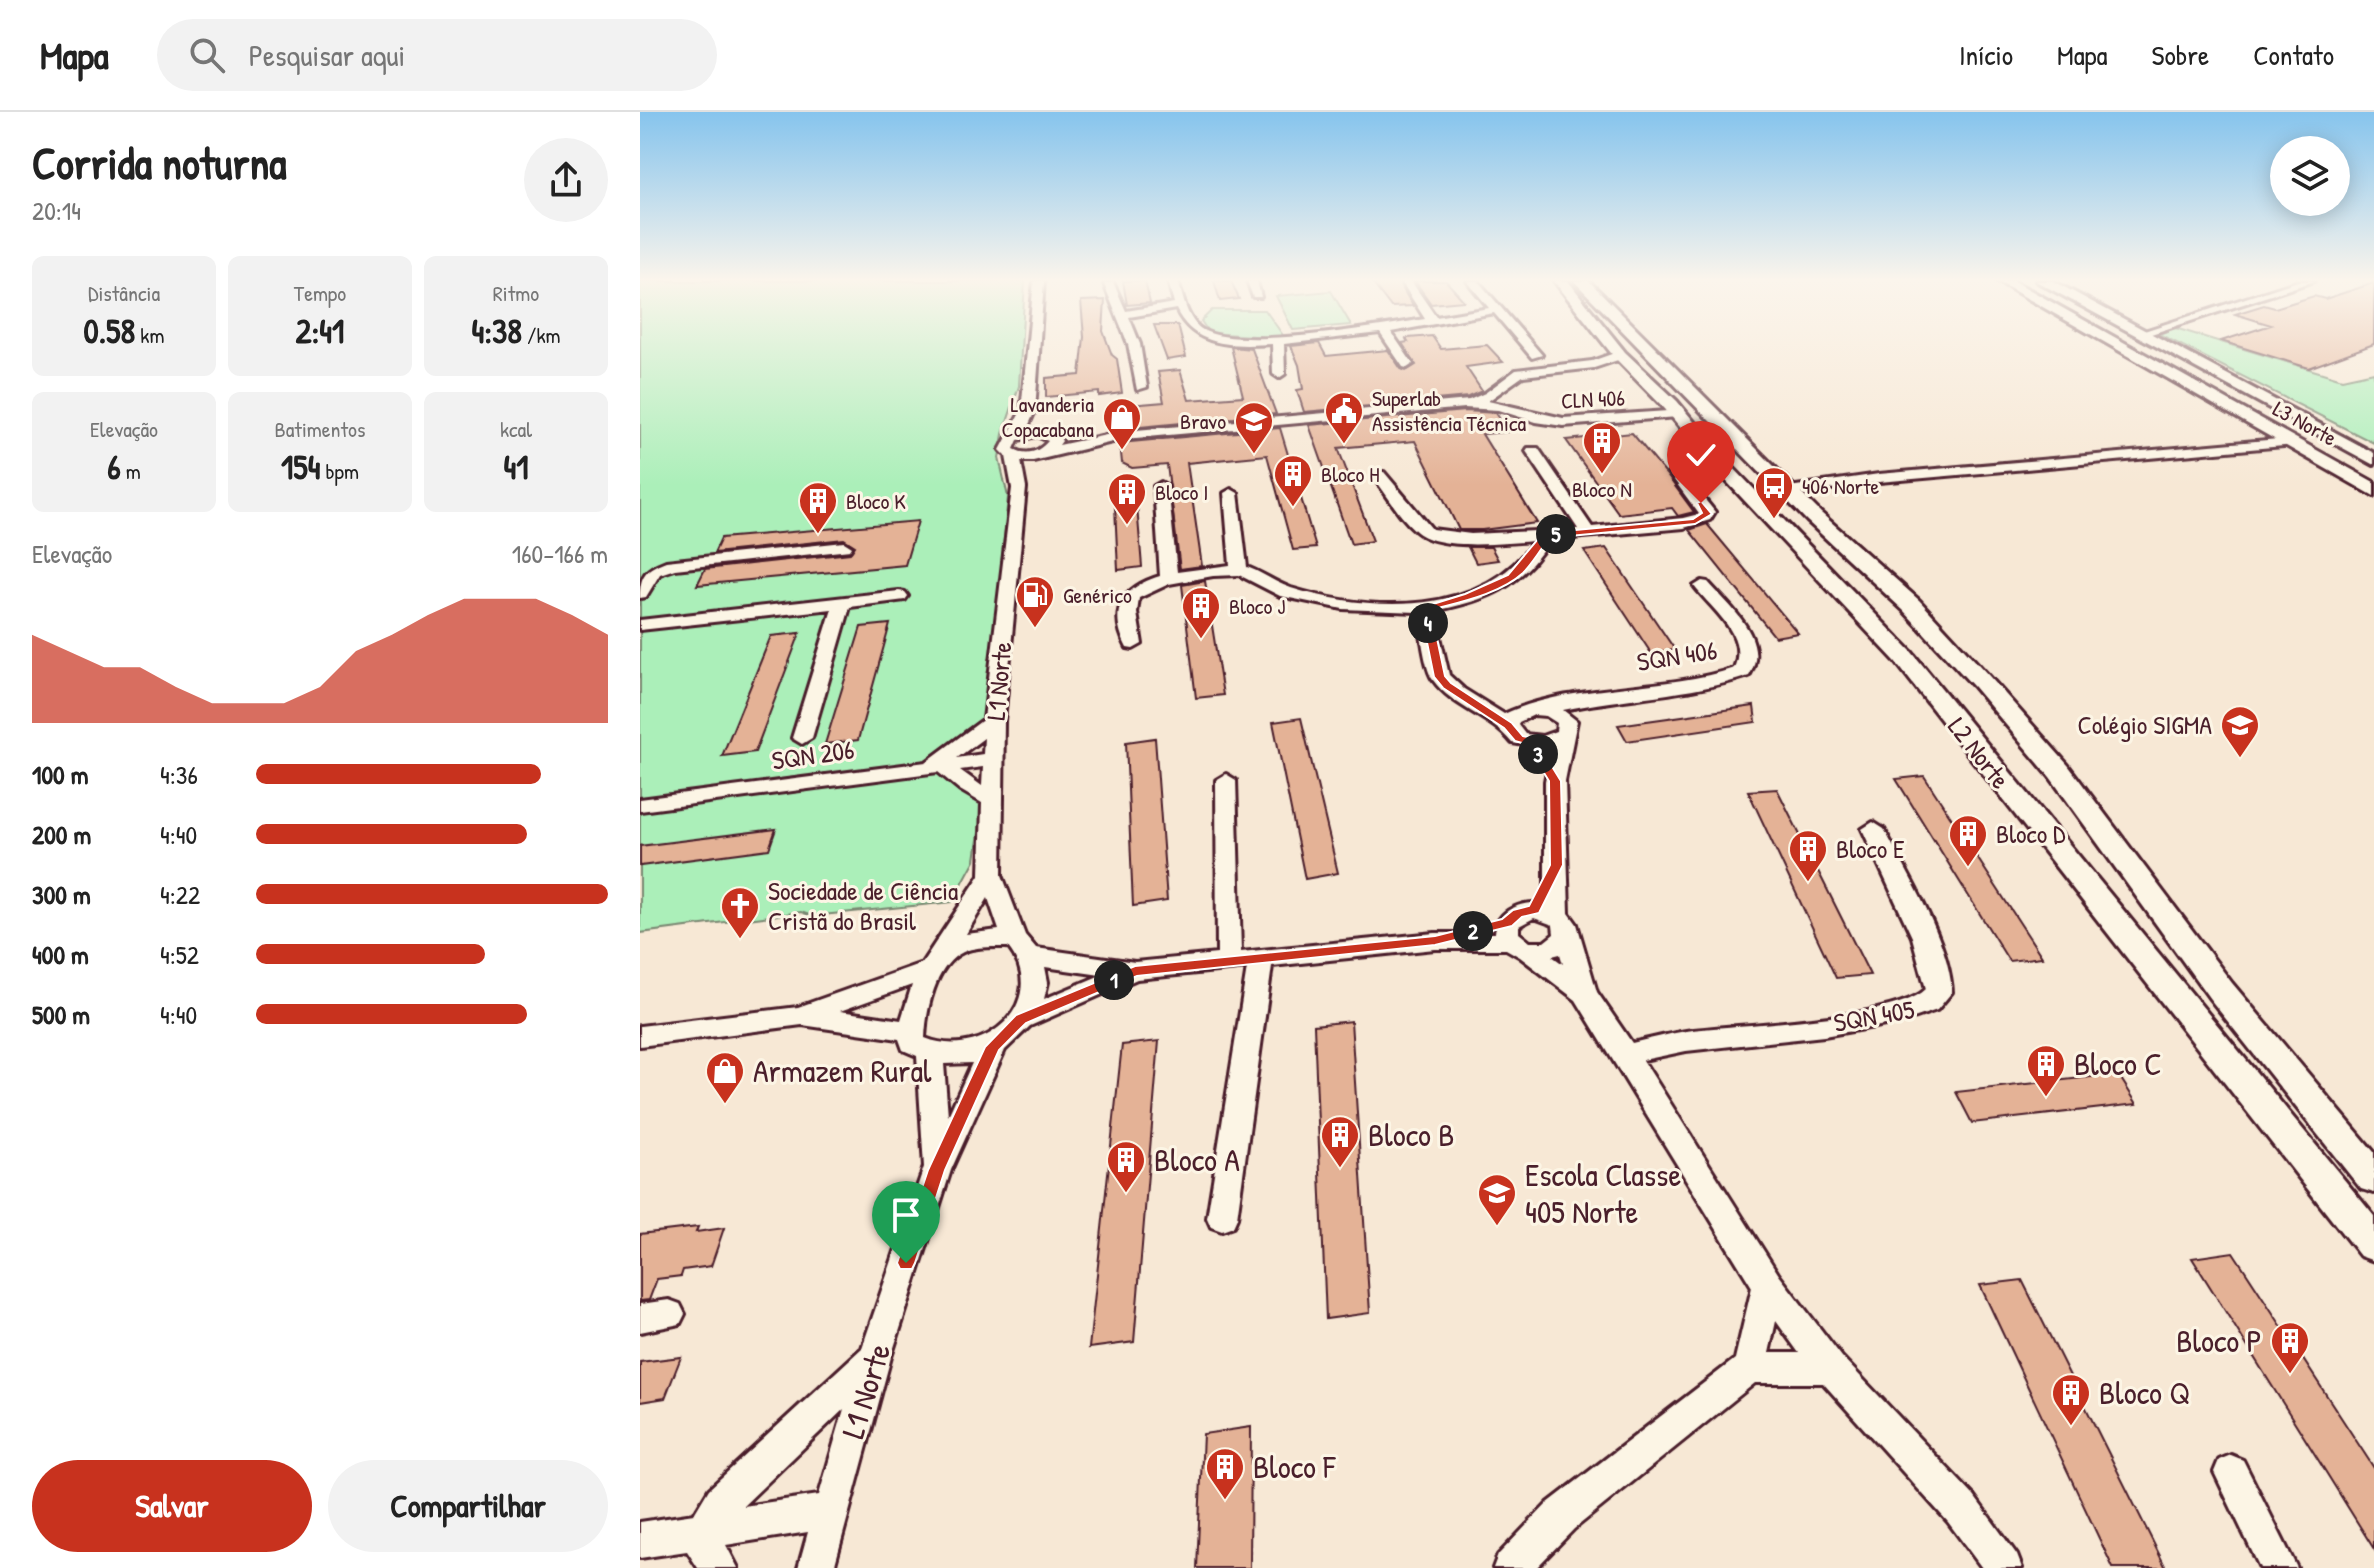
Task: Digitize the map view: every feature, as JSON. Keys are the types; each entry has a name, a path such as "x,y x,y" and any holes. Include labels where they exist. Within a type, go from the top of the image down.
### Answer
{"main road":[{"name":"L2 Norte","path":"1626,349 1705,447 1903,656 2374,1244"},
{"name":"L2 Norte","path":"1628,349 1742,442 1783,486 1911,605 1982,682 2059,771 2221,991 2374,1178"},
{"name":"L3 Norte","path":"2125,349 2374,490"},
{"name":"L3 Norte","path":"2173,349 2374,460"},
{"path":"1705,447 1733,451 1741,448 1742,442"},
{"path":"1903,656 1935,662 1948,660 1951,650"},
{"path":"1929,689 1934,682 1951,677 1982,682"}],"street":[{"path":"1033,349 1028,411 1017,435 1007,445 1013,455 1043,453 1125,435"},
{"path":"1135,349 1141,387"},
{"path":"1278,349 1279,374"},
{"path":"1397,349 1407,364"},
{"path":"1530,349 1536,355"},
{"path":"1017,435 1125,435 1465,404 1486,399 1502,389 1509,378 1520,373 1594,364 1613,349"},
{"path":"1502,389 1513,409"},
{"name":"CLN 406","path":"1465,404 1513,409 1536,418 1563,422 1678,413"},
{"path":"1028,411 1044,434"},
{"path":"1783,486 2273,432"},
{"name":"L1 Norte","path":"1019,488 1055,441 1044,434"},
{"path":"1783,486 2290,442"},
{"path":"1533,451 1587,531"},
{"name":"L1 Norte","path":"1013,455 1019,488 994,721 991,875 1022,947"},
{"path":"1379,475 1426,532 1434,536 1479,540 1684,523 1705,517 1707,512 1676,473"},
{"path":"1161,486 1169,579"},
{"path":"1231,493 1239,570"},
{"path":"1133,644 1128,606 1130,597 1142,587 1169,579 1239,570 1274,589 1309,598 1374,608 1425,608 1468,596 1512,577 1546,535"},
{"path":"640,593 654,571 680,562 844,547"},
{"name":"SQN 406","path":"1457,693 1535,709 1612,694 1715,681 1742,672 1748,659 1744,637 1702,586"},
{"path":"640,625 899,596"},
{"name":"SQN 206","path":"802,738 842,603"},
{"path":"1425,608 1440,677 1457,693 1508,725 1519,739 1531,742 1555,781"},
{"name":"SQN 406","path":"1531,742 1544,742 1612,694"},
{"path":"1021,1019 1135,971 1435,941 1515,938 1545,951 1558,946 1552,921 1556,865 1555,781 1566,728 1551,711 1535,709 1519,712 1508,725"},
{"path":"994,721 938,765 994,801"},
{"name":"SQN 206","path":"640,805 995,759"},
{"path":"1226,780 1229,961"},
{"name":"SQN 405","path":"1626,1055 1685,1041 1885,1017 1934,1001 1940,983 1927,947 1873,829"},
{"name":"L1 Norte","path":"935,961 991,875"},
{"path":"1515,938 1518,913 1552,921"},
{"path":"1552,921 1585,994 1768,1285 1830,1368 1961,1509 2004,1568"},
{"path":"1515,938 1585,994"},
{"path":"800,1016 935,961 971,939 1135,971"},
{"path":"935,961 911,1031 912,1043 930,1055 964,1057 993,1047 1021,1019 1031,1002 1037,981 1022,947"},
{"path":"1222,1218 1261,958"},
{"path":"640,1036 800,1016 911,1031"},
{"name":"L1 Norte","path":"816,1568 875,1357 937,1170 993,1047"},
{"name":"L1 Norte","path":"930,1055 937,1170"},
{"path":"1749,1368 1768,1285"},
{"path":"700,1531 722,1502 875,1357"},
{"path":"1511,1568 1561,1516 1749,1368 1830,1368"},
{"path":"2231,1472 2279,1568"},
{"path":"640,1540 830,1511"},
{"path":"700,1531 720,1568"}],"green space":[{"path":"640,349 1021,349 1019,386 1003,434 999,458 1008,497 986,721 941,771 983,805 975,860 952,902 812,916 801,912 640,933"},
{"path":"2188,349 2244,349 2342,379 2374,372 2374,443"}],"building":[{"path":"1083,349 1110,349 1117,359 1122,393 1046,397 1046,378 1080,375"},
{"path":"1163,349 1184,349 1186,357 1167,360"},
{"path":"1231,349 1252,349 1276,414 1119,429 1118,406 1164,402 1158,372 1180,370 1189,400 1243,396"},
{"path":"1292,349 1322,349 1326,356 1388,350 1401,369 1406,371 1416,365 1406,349 1491,349 1503,362 1466,367 1482,391 1468,397 1304,412 1297,390 1303,389 1299,365"},
{"path":"2247,349 2361,349 2309,368"},
{"path":"1465,411 1496,413 1508,432 1482,434 1537,523 1459,530 1415,441 1338,448 1373,541 1351,544 1309,425"},
{"path":"1280,428 1316,548 1293,550 1267,455 1187,463 1202,566 1180,569 1167,465 1132,468 1122,463 1120,443"},
{"path":"1632,433 1694,512 1678,516 1672,508 1619,514 1566,440"},
{"name":"Bloco I","path":"1135,482 1142,567 1118,570 1114,485"},
{"path":"918,521 905,565 697,585 705,569 850,553 855,546 844,539 714,553 721,538"},
{"path":"1707,524 1798,633 1775,637 1689,530"},
{"path":"1468,547 1491,547 1498,560 1476,563"},
{"path":"1606,548 1675,650 1651,653 1584,551"},
{"name":"Bloco J","path":"1205,581 1223,695 1196,698 1182,585"},
{"path":"890,624 858,740 825,744 861,627"},
{"path":"800,633 755,752 722,756 771,636"},
{"path":"1754,706 1756,722 1627,741 1618,725"},
{"path":"1301,718 1338,873 1305,879 1273,722"},
{"path":"1155,738 1167,901 1133,906 1126,742"},
{"name":"Bloco D","path":"1924,776 2042,957 2009,961 1896,779"},
{"name":"Bloco E","path":"1777,789 1870,975 1836,978 1748,791"},
{"path":"776,829 769,849 640,866 640,846"},
{"name":"Bloco B","path":"1351,1021 1370,1313 1326,1319 1314,1025"},
{"name":"Bloco A","path":"1159,1041 1134,1342 1089,1348 1122,1045"},
{"name":"Bloco C","path":"2118,1074 2137,1104 1972,1123 1956,1092"},
{"path":"698,1227 696,1232 724,1228 711,1266 683,1270 681,1276 657,1279 649,1300 640,1301 640,1234"},
{"name":"Bloco P","path":"2233,1252 2374,1468 2374,1549 2192,1258"},
{"name":"Bloco Q","path":"2022,1280 2166,1568 2113,1568 1980,1285"},
{"path":"681,1357 665,1398 640,1402 640,1362"},
{"name":"Bloco F","path":"1251,1427 1250,1568 1197,1568 1203,1434"}],"place":[{"name":"Superlab Assistência Técnica","path":"1344,445"},
{"name":"Lavanderia Copacabana","path":"1122,451"},
{"name":"Bravo","path":"1254,455"},
{"name":"Bloco N","path":"1602,475"},
{"name":"Bloco H","path":"1293,508"},
{"name":"406 Norte","path":"1774,520"},
{"name":"Bloco I","path":"1127,526"},
{"name":"Bloco K","path":"818,535"},
{"name":"Genérico","path":"1035,629"},
{"name":"Bloco J","path":"1201,640"},
{"name":"Colégio SIGMA","path":"2240,759"},
{"name":"Bloco D","path":"1968,868"},
{"name":"Bloco E","path":"1808,883"},
{"name":"Sociedade de Ciência Cristã do Brasil","path":"740,940"},
{"name":"Bloco C","path":"2046,1098"},
{"name":"Armazem Rural","path":"725,1105"},
{"name":"Bloco B","path":"1340,1169"},
{"name":"Bloco A","path":"1126,1194"},
{"name":"Escola Classe 405 Norte","path":"1497,1227"},
{"name":"Bloco P","path":"2290,1375"},
{"name":"Bloco Q","path":"2071,1427"},
{"name":"Bloco F","path":"1225,1501"}],"route":[{"path":"906,1263 937,1170 993,1047 1021,1019 1135,971 1435,941 1507,922 1518,913 1534,910 1556,865 1555,781 1531,742 1519,739 1508,725 1447,686 1440,677 1425,608 1484,591 1512,577 1546,535 1701,520 1707,514 1701,503"}]}
